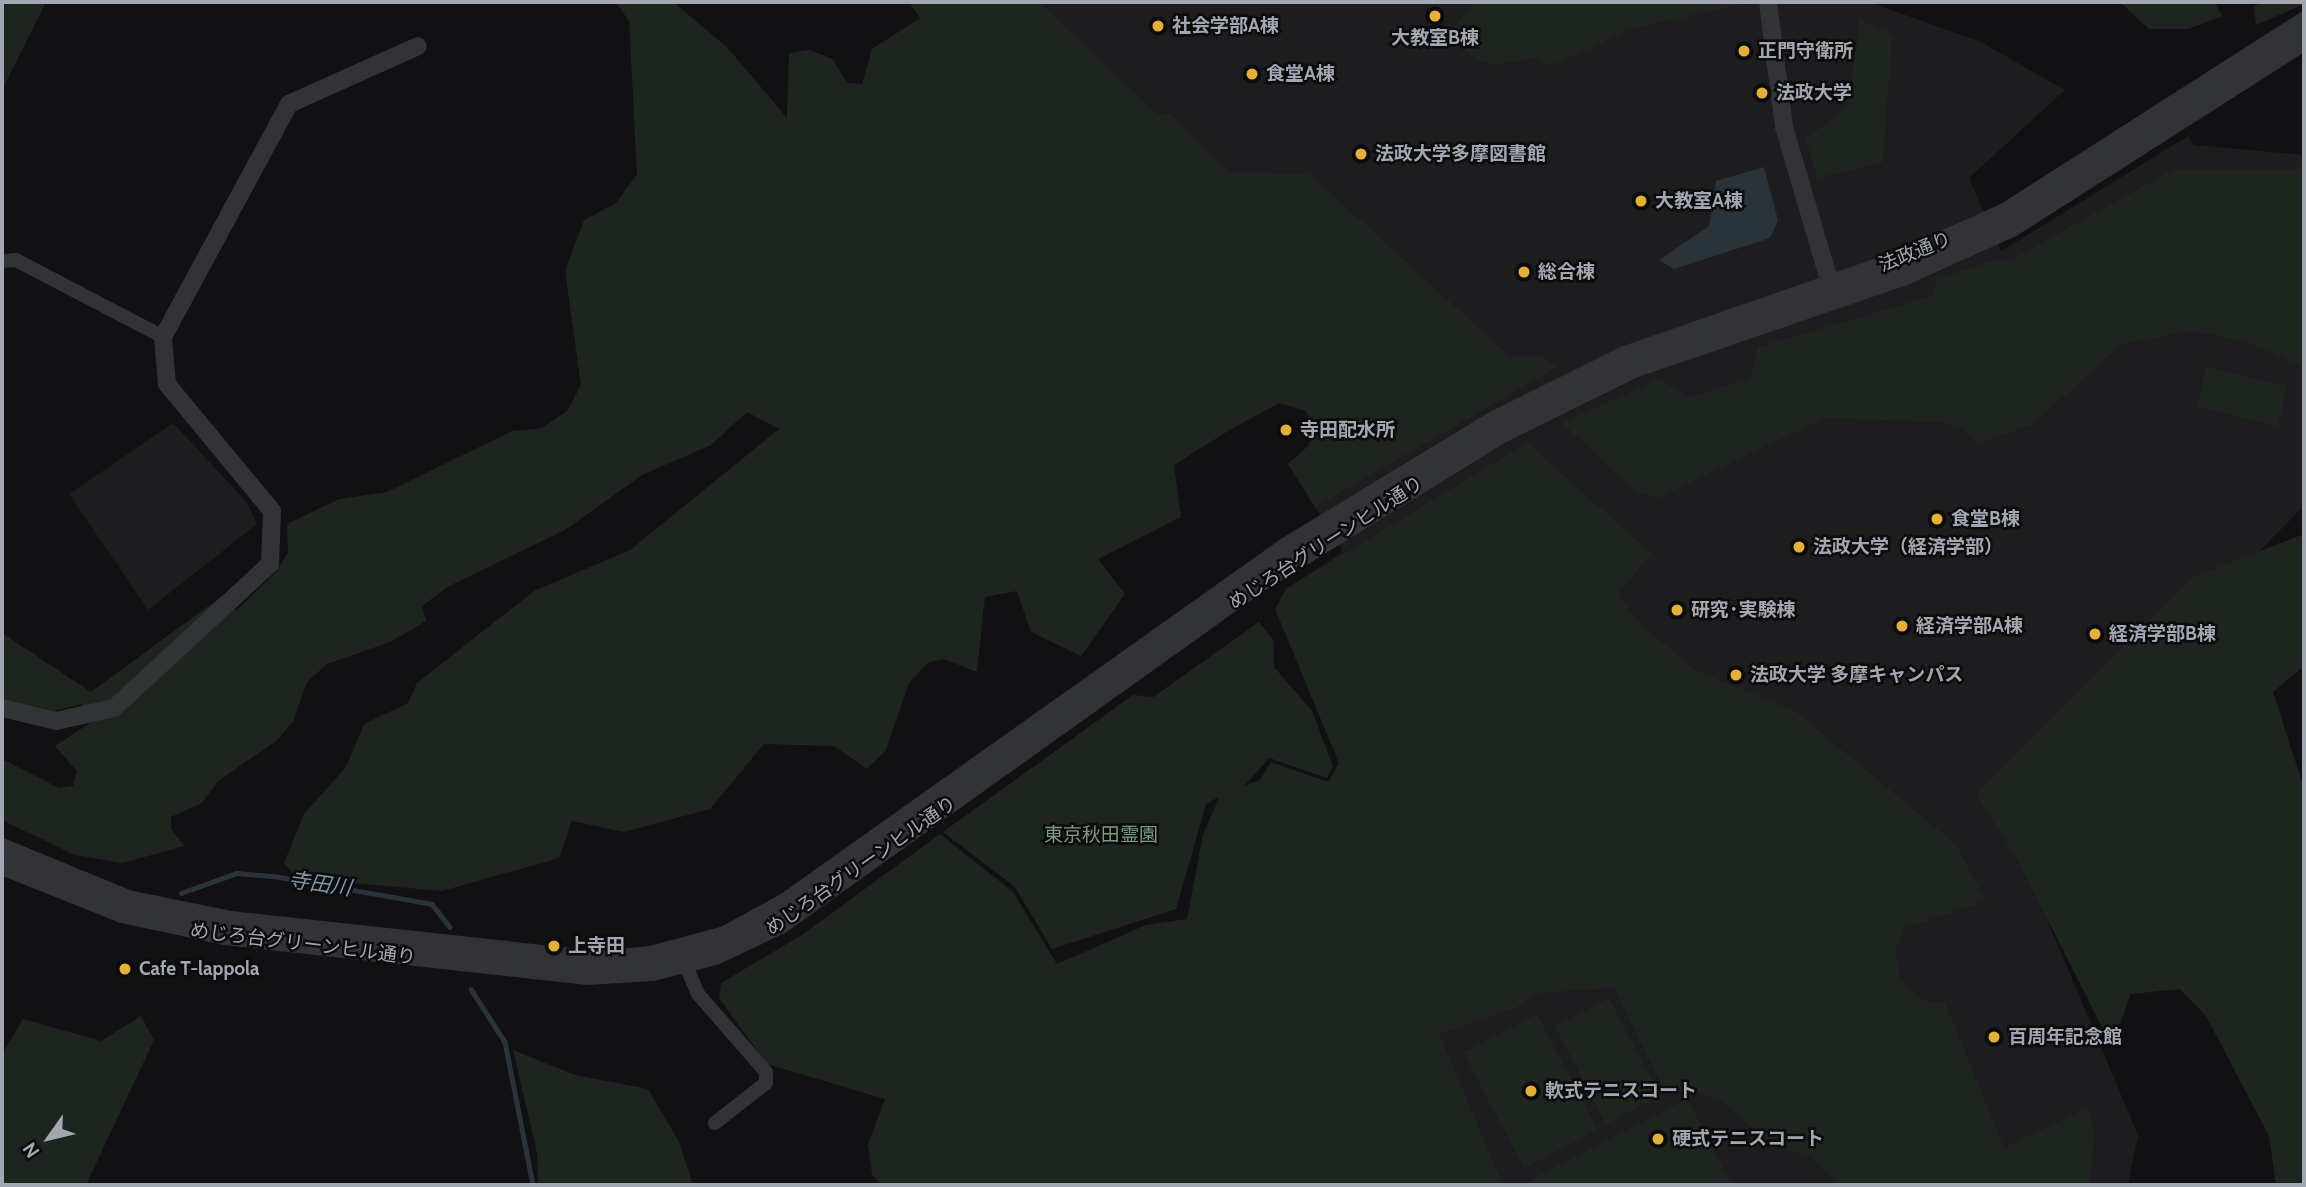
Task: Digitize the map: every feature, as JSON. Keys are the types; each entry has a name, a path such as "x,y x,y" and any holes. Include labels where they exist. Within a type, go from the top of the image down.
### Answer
{"street":[{"path":"1769,2 1784,127 1832,291"},
{"name":"法政通り","path":"1499,426 1634,369 1832,291 2006,212 2304,21"},
{"name":"法政通り","path":"1832,291 1934,264 2035,216 2304,42"},
{"path":"2,708 56,721 114,708 270,564 272,511 167,384 163,337 289,104 418,46"},
{"path":"2,261 16,260 163,337"},
{"name":"めじろ台グリーンヒル通り","path":"2,866 122,915 225,936 568,975 621,976 781,925 1260,583 1499,426"},
{"name":"めじろ台グリーンヒル通り","path":"2,847 94,888 218,918 574,959 682,958"},
{"path":"682,958 698,994 766,1072 766,1083 715,1123"}],"shaded area":[{"name":"法政大学 多摩キャンパス","path":"991,2 1869,2 1981,42 2065,90 1969,178 2001,251 2188,136 2194,145 2304,155 2304,506 2002,813 2138,1135 2128,1185 1278,1185 1384,761 1286,589 1343,552 1288,464 1313,447 1322,423"},
{"path":"1764,167 1778,220 1770,238 1674,269 1659,260 1709,226 1716,181"},
{"path":"173,423 246,501 257,524 148,610 69,494"}],"green space":[{"path":"2,2 46,2 2,90"},
{"path":"616,2 673,2 727,47 787,118 789,53 810,50 832,59 848,83 862,84 872,49 920,18 909,2 1039,2 1157,114 1172,115 1228,171 1311,175 1509,356 1542,356 1557,367 1315,507 1288,464 1308,446 1314,429 1306,411 1279,403 1228,431 1174,465 1181,517 1098,559 1125,594 1081,656 1031,632 1017,591 985,597 977,672 944,659 929,662 909,683 886,750 867,769 834,746 764,744 710,809 624,832 572,821 559,858 442,891 297,878 284,863 304,814 346,767 364,724 408,703 417,683 534,591 630,550 779,429 747,412 711,445 642,475 565,530 449,586 422,606 426,621 390,642 327,664 307,682 293,722 276,741 218,781 202,803 171,817 171,829 184,846 123,863 75,855 2,820 2,759 59,788 73,786 77,771 55,746 90,723 81,704 54,711 2,699 2,633 91,692 222,596 236,611 276,572 288,552 287,524 339,499 387,492 512,431 542,428 568,410 581,385 565,271 584,220 616,203 637,174 629,21"},
{"path":"1475,2 1747,2 1630,30 1550,66 1533,58 1497,65 1478,61 1449,33"},
{"path":"2120,2 2215,2 2222,16 2188,29 2149,29"},
{"path":"2261,2 2304,4 2256,25 2254,7"},
{"path":"1859,19 1892,35 1883,162 1817,178 1806,139 1849,105"},
{"path":"2174,169 2304,169 2304,367 2244,341 2191,331 2122,344 2033,424 1978,444 1963,429 1937,422 1824,418 1658,498 1635,491 1562,423 1659,379 1689,397 1750,378 1758,347 1932,296 1938,279 1997,259 2011,260"},
{"path":"2206,366 2287,386 2278,426 2197,407"},
{"name":"東京秋田霊園","path":"1527,443 1651,553 1618,595 1641,624 1695,670 1795,711 1956,845 1986,901 1905,928 1895,952 1900,979 1923,1001 1945,1002 2004,1148 2087,1108 2095,1135 2089,1185 1840,1185 1810,1157 1772,1144 1722,1102 1697,1091 1666,1093 1614,988 1538,993 1516,1008 1439,1034 1503,1185 882,1185 872,1175 868,1144 885,1099 767,1064 719,998 721,983 802,935 940,834 1013,892 1057,964 1146,925 1187,919 1203,835 1219,797 1206,804 1176,909 1052,949 1015,887 943,832 1133,695 1153,697 1259,622 1274,641 1274,667 1312,711 1333,766 1327,778 1269,758 1244,786 1260,780 1271,762 1328,782 1339,763 1275,609 1286,589"},
{"path":"2304,534 2304,666 2273,692 2304,788 2304,1185 2276,1185 2269,1136 2206,1016 2180,989 2131,994 2112,1047 2017,859 1976,794 2193,577"},
{"name":"軟式テニスコート","path":"1609,998 1660,1096 1606,1124 1555,1026"},
{"name":"軟式テニスコート","path":"1537,1014 1598,1130 1524,1168 1463,1052"},
{"path":"141,1016 154,1040 86,1185 2,1185 2,1054 23,1019 101,1041"},
{"path":"513,1050 575,1075 648,1089 678,1140 693,1185 538,1185 537,1153"},
{"name":"硬式テニスコート","path":"1687,1099 1732,1185 1533,1185 1530,1180"}],"waterway":[{"name":"寺田川","path":"181,893 237,873 274,876 432,904 450,927"},
{"name":"寺田川","path":"471,989 505,1042 533,1185"}],"place":[{"name":"大教室B棟","path":"1435,16"},
{"name":"社会学部A棟","path":"1158,26"},
{"name":"正門守衛所","path":"1744,51"},
{"name":"食堂A棟","path":"1252,74"},
{"name":"法政大学","path":"1762,93"},
{"name":"法政大学多摩図書館","path":"1361,154"},
{"name":"大教室A棟","path":"1641,201"},
{"name":"総合棟","path":"1524,272"},
{"name":"寺田配水所","path":"1286,430"},
{"name":"食堂B棟","path":"1937,519"},
{"name":"法政大学（経済学部）","path":"1799,547"},
{"name":"研究･実験棟","path":"1677,610"},
{"name":"経済学部A棟","path":"1902,626"},
{"name":"経済学部B棟","path":"2095,634"},
{"name":"法政大学 多摩キャンパス","path":"1736,675"},
{"name":"上寺田","path":"554,946"},
{"name":"Cafe T-lappola","path":"125,969"},
{"name":"百周年記念館","path":"1994,1037"},
{"name":"軟式テニスコート","path":"1531,1091"},
{"name":"硬式テニスコート","path":"1658,1139"}]}
